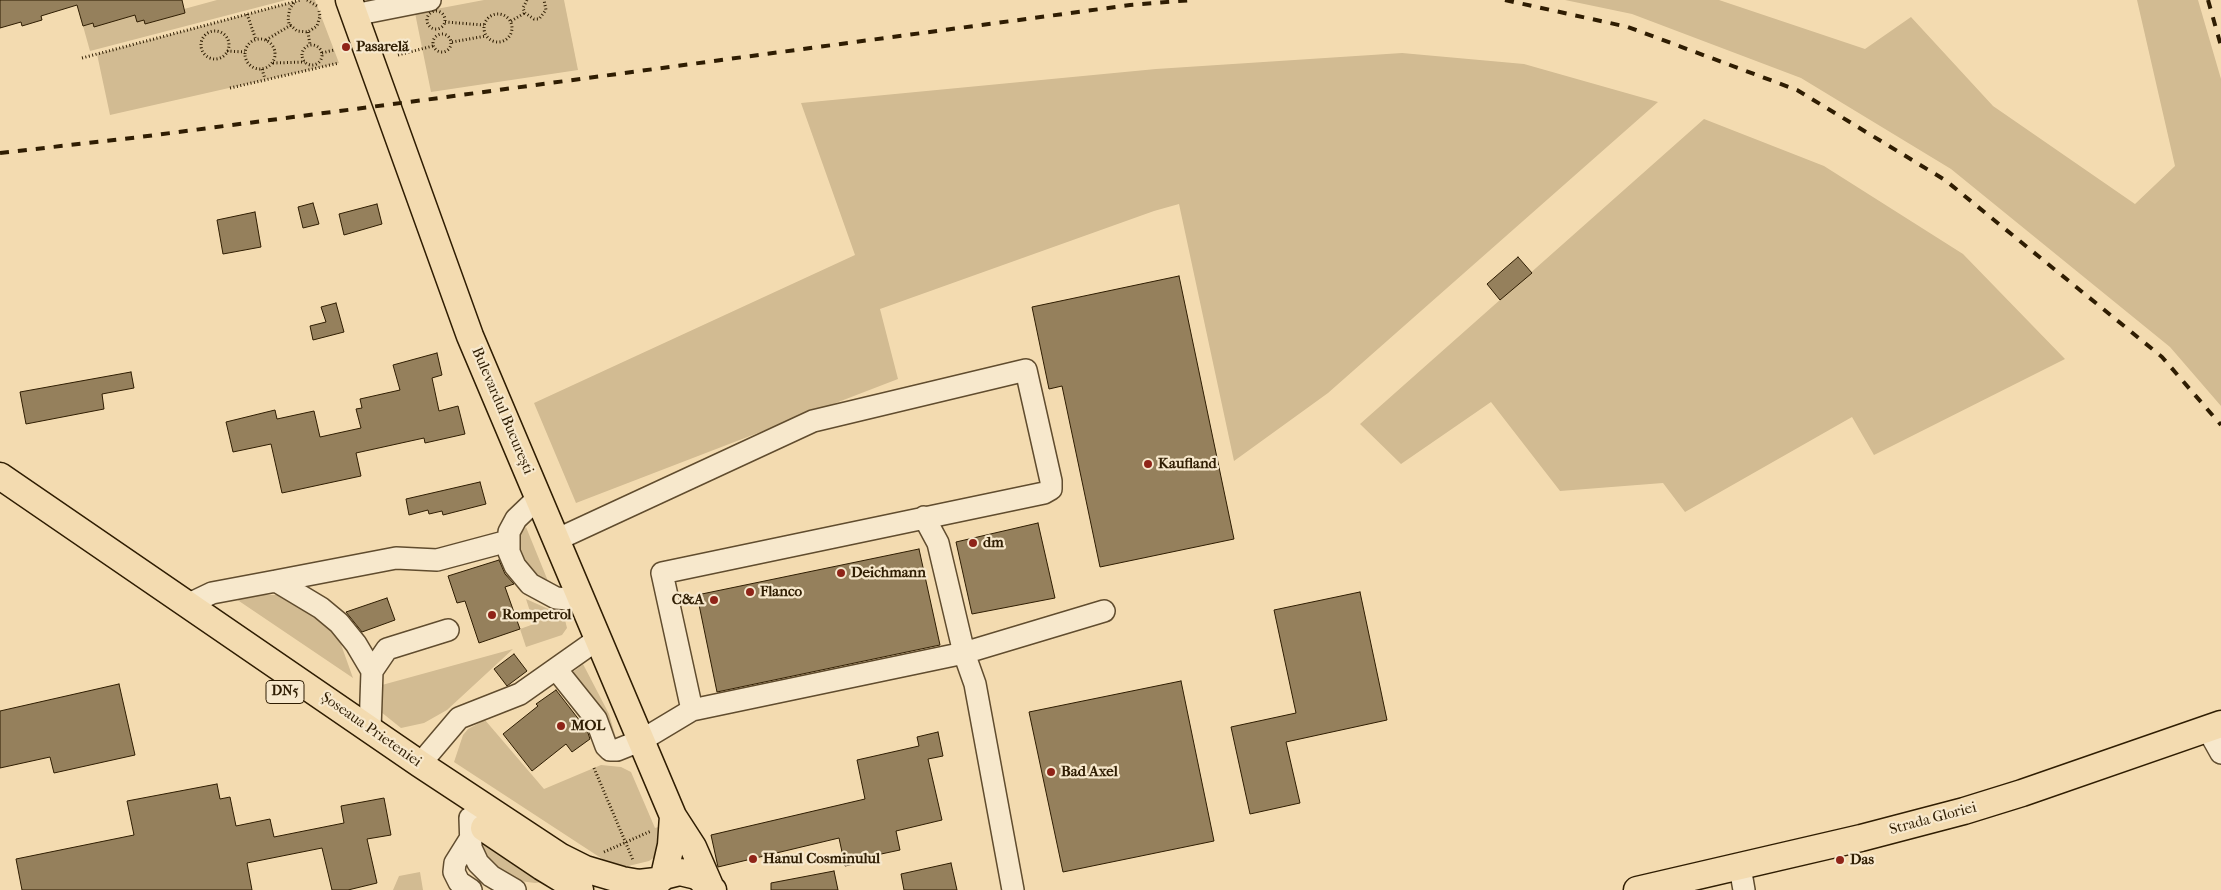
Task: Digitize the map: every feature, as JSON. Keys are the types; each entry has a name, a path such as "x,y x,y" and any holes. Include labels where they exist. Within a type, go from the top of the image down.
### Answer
{"main road":[{"name":"Bulevardul București","path":"352,8 470,336 642,740 664,822 693,847 711,888"},
{"name":"Șoseaua Prieteniei","path":"0,476 420,764 561,857 585,869 622,880 639,883 656,882 672,873 689,874 697,876 711,888"},
{"name":"Șoseaua Prieteniei","path":"0,497 470,828 567,888"},
{"name":"Strada Gloriei","path":"1637,890 1742,878 1862,838 1989,804 2214,726"},
{"path":"656,882 671,844 664,822"}],"street":[{"path":"352,8 430,0"},
{"path":"556,540 813,421 1026,370 1051,481 1051,488 1044,493 662,573 692,710"},
{"path":"539,497 516,519 509,532 508,541 515,566 530,584 556,598 581,600"},
{"path":"924,517 938,543 964,653 975,684 1013,890"},
{"path":"189,604 212,593 396,558 438,560 508,541"},
{"path":"276,581 321,608 339,623 356,644 372,671"},
{"path":"556,669 596,719 606,746 610,750 617,750 642,740 692,710 964,653 1104,611"},
{"path":"370,730 372,671 387,649 448,630"},
{"path":"420,764 459,718 520,694 598,638"},
{"path":"2214,726 2221,753"},
{"path":"470,828 455,863 454,872 459,882 471,890"},
{"path":"470,828 478,863 491,876 515,890"}],"path":[{"path":"82,58 299,0"},
{"path":"299,0 293,3 288,13 291,25 297,31 308,32 313,30 319,22 319,11"},
{"path":"307,0 317,6"},
{"path":"527,0 523,8 525,13 534,19 539,19 546,10 544,0"},
{"path":"510,21 525,13"},
{"path":"247,14 256,40"},
{"path":"496,14 502,15 510,21 512,32 506,40 494,42 486,36 484,25 487,20 496,14"},
{"path":"445,22 484,25"},
{"path":"208,24 210,31"},
{"path":"266,40 274,48 275,59 262,69 252,66 246,57 246,52 251,42 266,40 291,25"},
{"path":"210,31 216,31 225,35 229,46 227,51 219,58 208,57 204,54 201,44 202,38 210,31"},
{"path":"308,32 310,45"},
{"path":"439,32 450,36 452,42 447,51 436,51 433,46 435,36 439,32"},
{"path":"452,42 486,36"},
{"path":"272,63 304,62 315,65 322,58 322,53 320,48 310,45"},
{"path":"304,62 302,52 310,45"},
{"path":"398,55 433,46"},
{"path":"322,53 334,50"},
{"path":"227,51 246,52"},
{"path":"230,88 339,63"},
{"path":"262,69 266,80"},
{"path":"594,768 636,865"},
{"path":"602,852 664,822"}],"shaded area":[{"path":"217,0 286,0 90,51 83,26 93,23 94,26 128,17 134,12 137,22 144,20 146,24 185,13 184,9"},
{"path":"301,0 315,0 339,63 110,115 97,54"},
{"path":"484,0 564,0 578,70 431,92 415,13"},
{"path":"1565,0 1719,0 1865,49 1911,17 1993,106 2135,204 2175,166 2137,0 2198,0 2221,79 2221,406 2170,347 1951,169 1801,78 1632,14"},
{"path":"1402,53 1524,64 1658,102 1328,393 1234,461 1179,204 1154,211 880,309 898,379 576,503 534,403 855,255 801,103 1156,69"},
{"path":"1704,119 1824,166 1963,254 2065,359 1874,455 1852,417 1685,512 1663,483 1560,491 1491,402 1401,464 1360,424"},
{"path":"526,527 550,586 522,564 517,538"},
{"path":"256,595 280,595 320,619 338,636 353,678 236,599"},
{"path":"526,599 564,616 567,628 562,635 526,647 520,629 534,624"},
{"path":"513,649 447,710 424,723 401,728 381,712 382,685"},
{"path":"583,664 609,714 616,738 614,740 572,673"},
{"path":"485,720 544,789 601,765 621,767 631,772 655,828 658,827 661,839 655,857 649,861 620,868 607,862 454,762 463,735 468,729"},
{"path":"479,831 543,882 520,881 491,864 481,850"},
{"path":"420,872 423,890 393,890 399,876"}],"building":[{"path":"0,0 182,0 185,13 145,24 144,20 137,22 135,15 94,27 93,23 83,26 77,5 41,16 42,20 22,26 21,22 0,28"},
{"path":"313,203 319,224 303,228 298,207"},
{"path":"377,204 382,224 344,235 339,214"},
{"path":"255,212 261,247 223,254 217,220"},
{"path":"1518,257 1532,273 1500,300 1487,284"},
{"name":"Kaufland","path":"1179,276 1234,539 1100,567 1062,386 1049,389 1032,307"},
{"path":"336,303 344,332 313,340 310,326 326,322 321,307"},
{"path":"437,353 442,375 432,378 439,411 458,406 465,434 425,443 424,438 356,453 361,476 282,493 271,444 233,452 226,422 275,410 277,419 314,411 320,437 361,428 356,409 362,408 360,399 400,390 393,365"},
{"path":"131,372 134,388 102,394 104,409 26,424 20,392"},
{"path":"480,482 486,504 443,515 442,511 429,514 428,510 409,515 406,499"},
{"path":"1038,523 1055,598 972,614 956,542"},
{"path":"919,549 940,645 717,692 697,595"},
{"path":"499,560 505,574 514,584 505,587 520,629 479,643 465,601 457,603 448,576"},
{"path":"1360,592 1387,720 1286,742 1300,803 1250,814 1231,727 1296,713 1274,610"},
{"path":"387,598 395,620 362,632 346,612"},
{"path":"514,654 527,671 507,686 494,669"},
{"path":"1181,681 1214,841 1063,872 1029,712"},
{"path":"119,684 135,755 54,773 50,757 0,768 0,711"},
{"name":"MOL","path":"556,690 587,730 590,739 572,752 566,744 532,771 503,734 538,706 536,704"},
{"path":"938,732 943,756 928,759 942,820 896,831 900,850 867,857 868,861 845,866 839,838 718,867 711,835 865,799 857,760 919,746 917,737"},
{"path":"217,784 220,799 230,797 236,826 270,819 274,837 344,823 341,806 384,798 391,835 367,839 377,883 348,890 332,890 322,848 247,863 252,890 22,890 16,859 134,835 127,801"},
{"path":"951,863 957,890 904,890 901,874"},
{"path":"834,871 838,890 771,890 771,883"}],"railway":[{"path":"0,153 424,100 1130,5 1192,0"},
{"path":"1505,0 1628,27 1797,90 1945,180 2162,357 2221,425"},
{"path":"2208,0 2221,46"}],"place":[{"name":"Pasarelă","path":"346,47"},
{"name":"Kaufland","path":"1148,464"},
{"name":"dm","path":"973,543"},
{"name":"Deichmann","path":"841,573"},
{"name":"Flanco","path":"750,592"},
{"name":"C&A","path":"714,600"},
{"name":"Rompetrol","path":"492,615"},
{"name":"MOL","path":"561,726"},
{"name":"Bad Axel","path":"1051,772"},
{"name":"Hanul Cosminulul","path":"753,859"},
{"name":"Das","path":"1840,860"}]}
